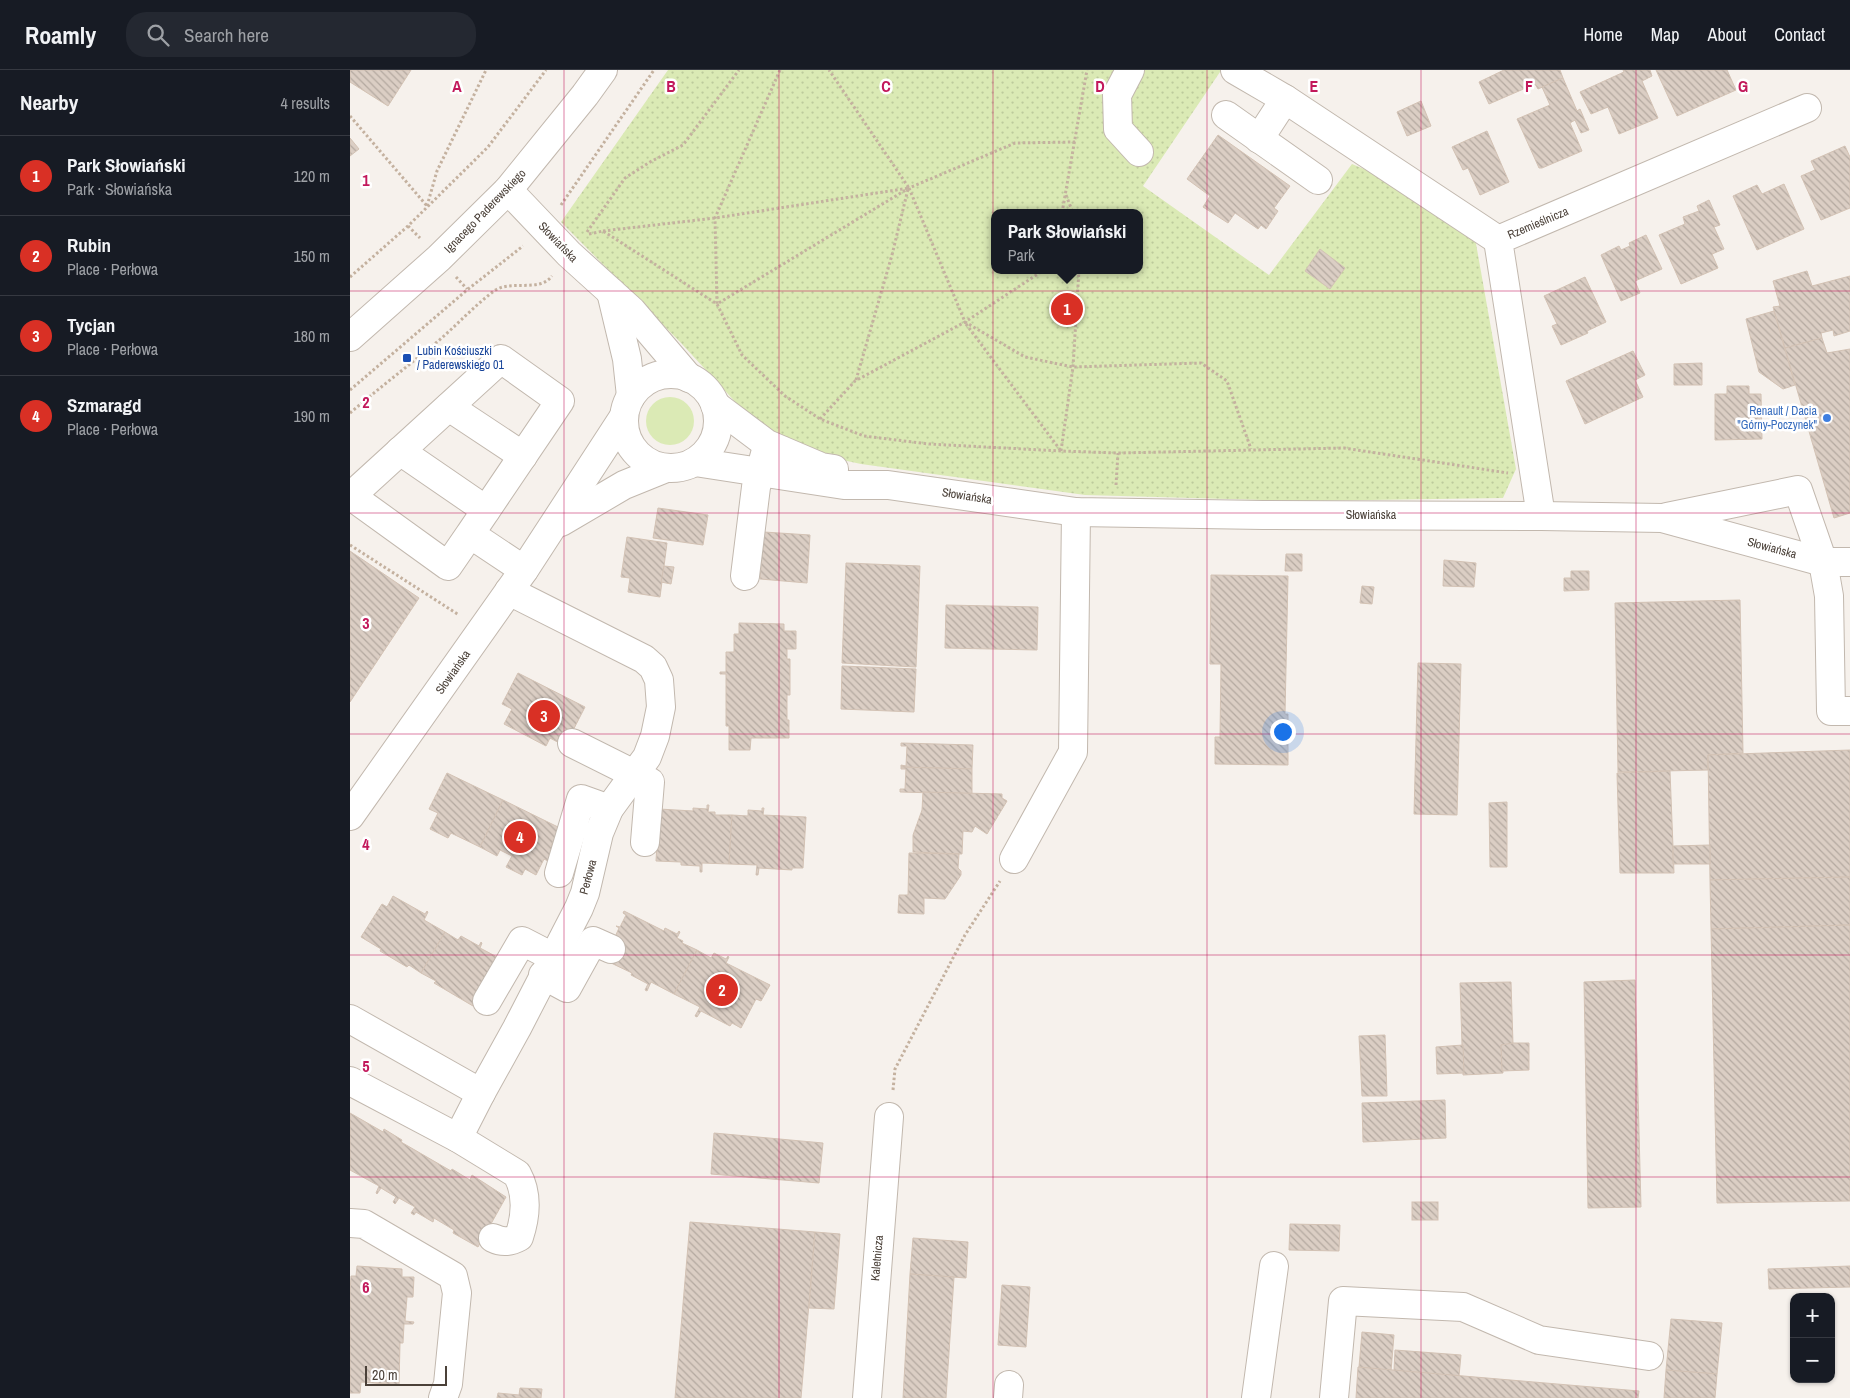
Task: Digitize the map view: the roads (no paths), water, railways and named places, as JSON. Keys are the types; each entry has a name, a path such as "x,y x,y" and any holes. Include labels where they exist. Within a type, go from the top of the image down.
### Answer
{"street":[{"name":"Ignacego Paderewskiego","path":"350,337 439,258 508,190 603,70"},
{"path":"1130,70 1117,95 1118,129 1139,152"},
{"path":"1235,70 1285,100 1498,240"},
{"path":"1259,139 1285,100"},
{"name":"Rzemieślnicza","path":"1541,516 1533,475 1498,240 1807,108"},
{"path":"1226,116 1318,180"},
{"name":"Słowiańska","path":"508,190 569,254 632,311 689,378"},
{"path":"611,292 626,358 627,407 625,432 630,445 640,457 652,464 666,468 677,468 695,462 709,449 716,435 718,420 715,405 709,394 689,378 677,374 662,374 648,380 639,386 627,407"},
{"path":"501,358 560,401 448,566 351,496 449,406 501,358"},
{"path":"715,405 767,444 821,467 850,472 888,485"},
{"path":"449,406 523,456"},
{"name":"Słowiańska","path":"350,816 553,527 627,407"},
{"path":"745,576 756,487 767,444"},
{"path":"400,451 486,510"},
{"path":"695,462 844,485 888,485"},
{"path":"553,527 624,485 666,468"},
{"name":"Słowiańska","path":"888,485 1076,512 1662,518 1823,562 1850,562"},
{"path":"1662,518 1798,490 1823,562 1829,596 1832,711 1850,711"},
{"path":"1014,859 1073,752 1076,512"},
{"name":"Perłowa","path":"458,1138 584,893 599,833 609,809 647,756 661,707 659,680 652,667 644,659 517,580 470,534"},
{"path":"572,743 650,782 645,842"},
{"path":"559,874 581,798 609,809"},
{"path":"487,1001 522,941 567,988 593,941 610,949"},
{"path":"350,1019 481,1093"},
{"path":"350,1081 458,1138 517,1174 526,1199 519,1237 505,1242 493,1238"},
{"name":"Kaletnicza","path":"867,1398 889,1118"},
{"path":"350,1223 364,1224 453,1276 457,1293 448,1384 442,1398"},
{"path":"1256,1398 1274,1266"},
{"path":"1334,1398 1343,1301 1463,1307 1539,1340 1649,1356"}],"place":[{"name":"Park Słowiański","path":"1067,309"},
{"name":"Lubin Kościuszki / Paderewskiego 01","path":"407,358"},
{"name":"Renault / Dacia \"Górny-Poczynek\"","path":"1827,418"},
{"name":"Tycjan","path":"544,716"},
{"name":"Szmaragd","path":"520,837"},
{"name":"Rubin","path":"722,990"}]}
